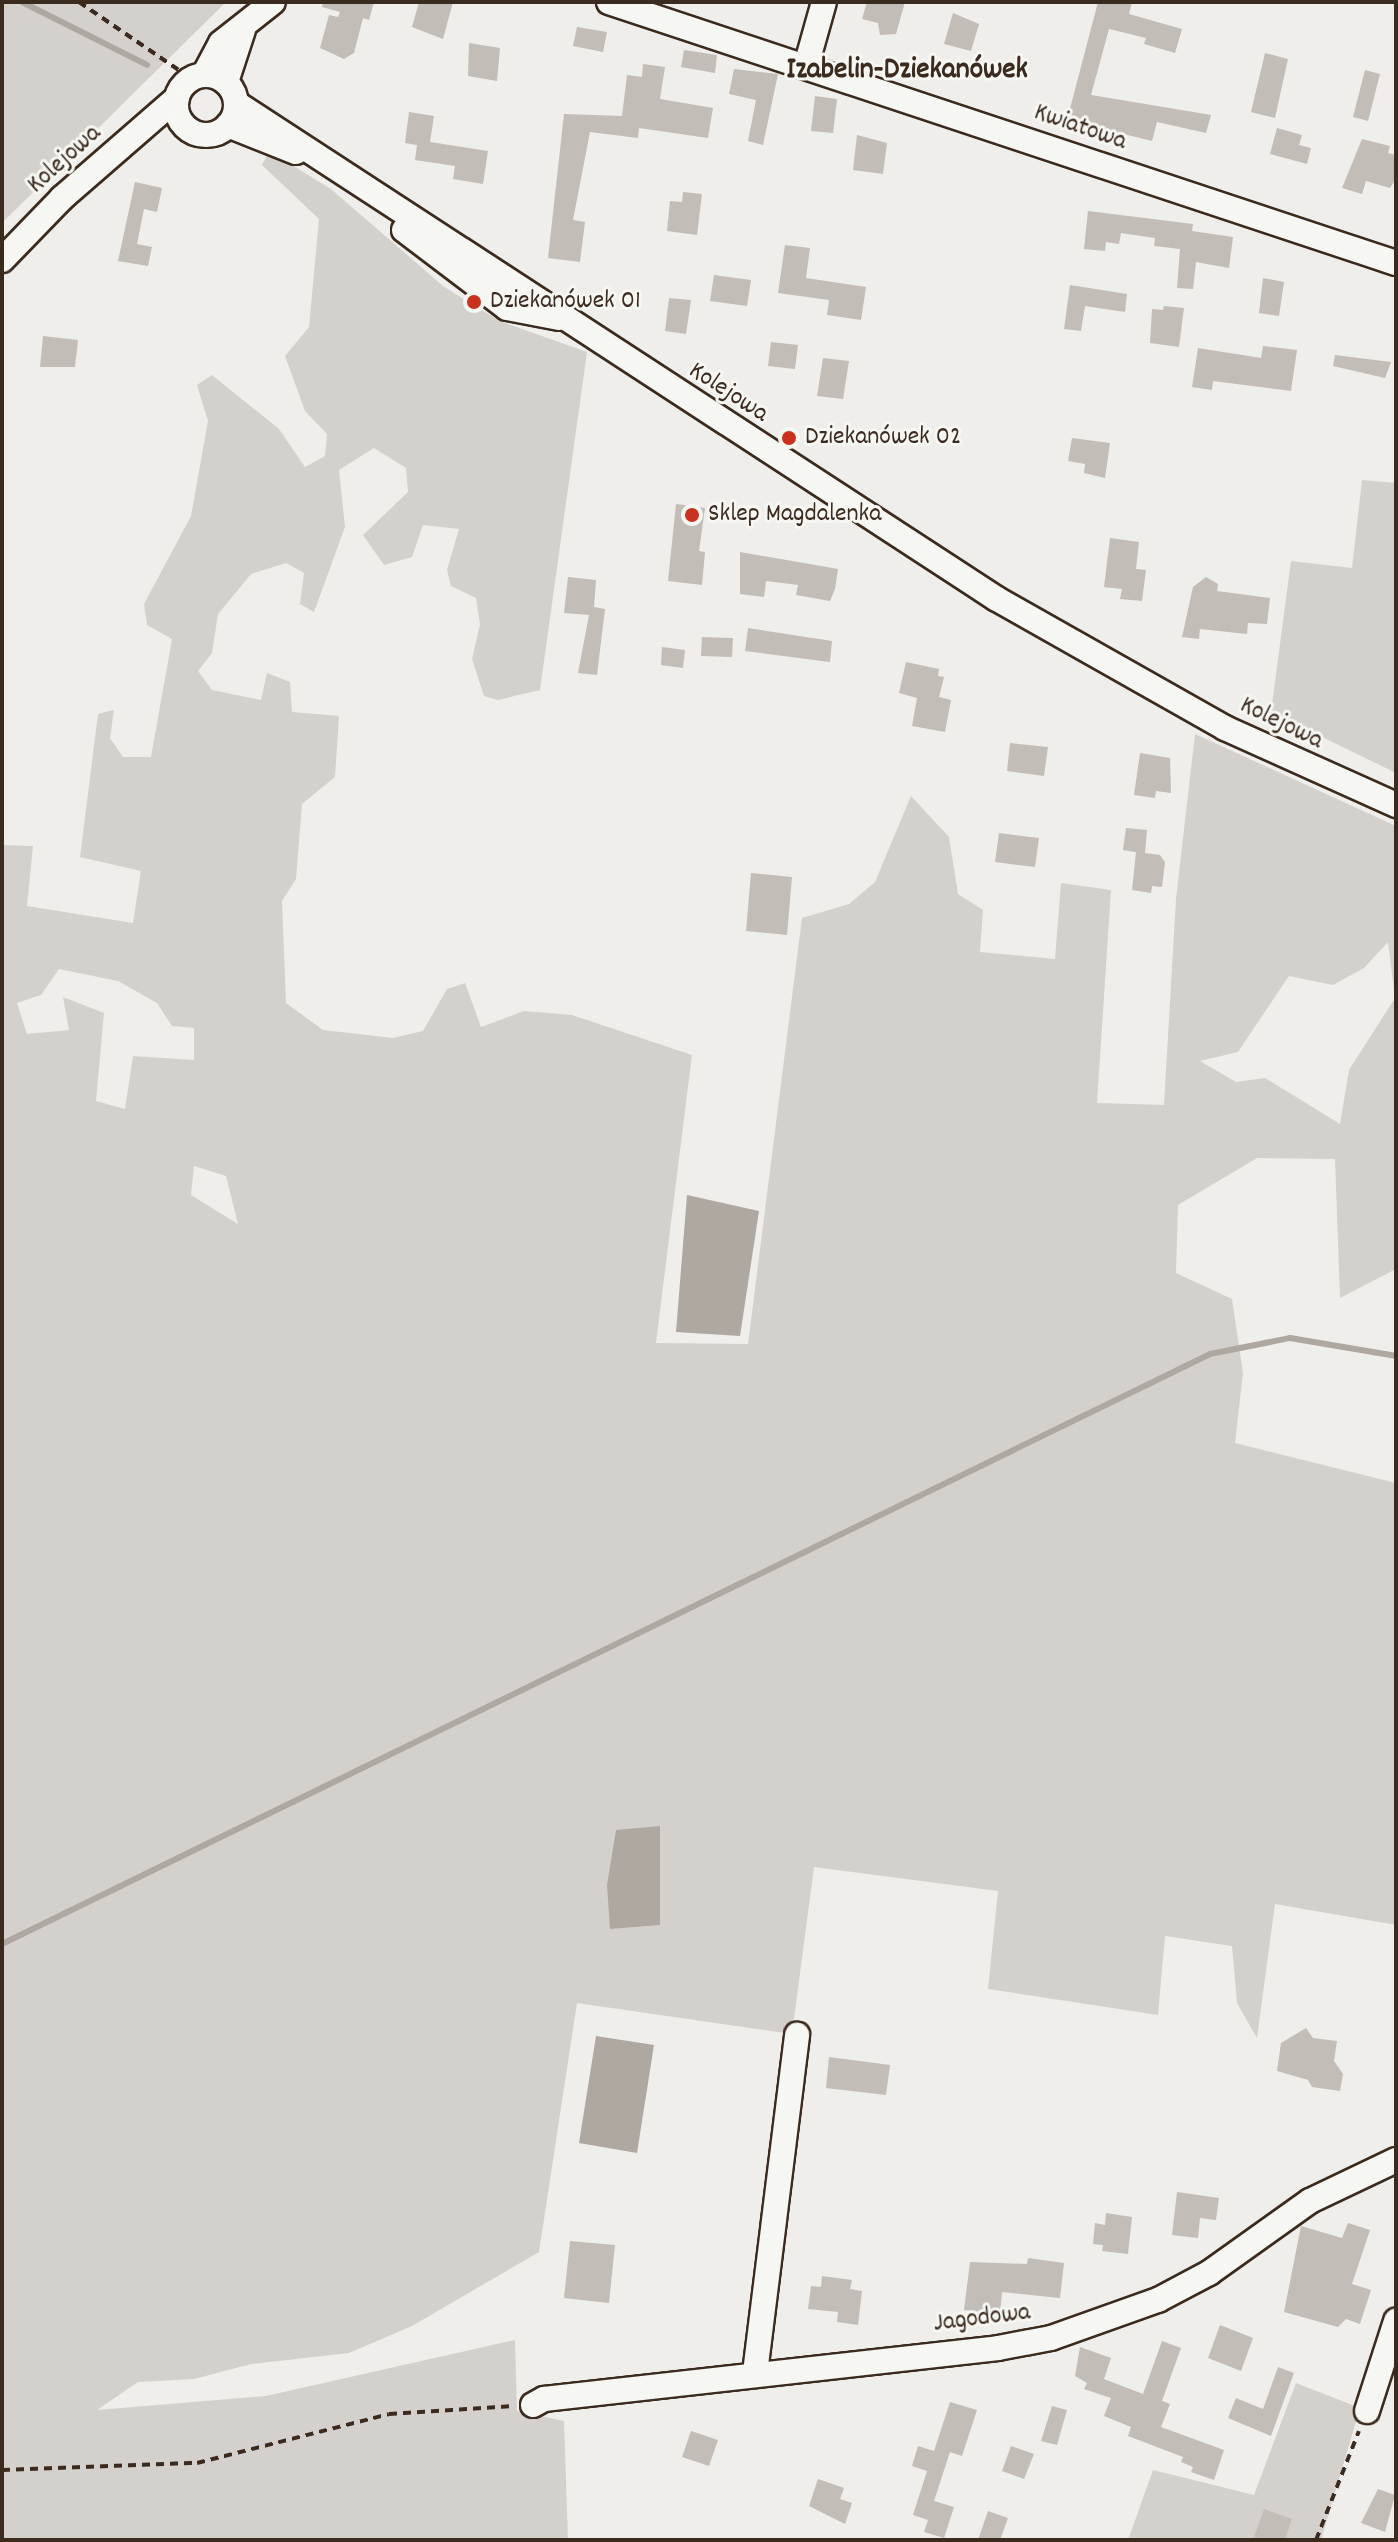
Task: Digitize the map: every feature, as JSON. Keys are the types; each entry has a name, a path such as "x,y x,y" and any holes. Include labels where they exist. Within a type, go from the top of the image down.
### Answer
{"street":[{"path":"210,94 183,123 201,134 210,94 243,30 273,2"},
{"name":"Kwiatowa","path":"609,2 646,8 806,66 1396,263"},
{"path":"806,66 824,2"},
{"name":"Kolejowa","path":"2,260 132,137 210,94 293,138 314,158 1019,612 1172,700 1329,779 1396,805"},
{"name":"Kolejowa","path":"132,137 183,123"},
{"path":"755,2373 797,2035"},
{"name":"Jagodowa","path":"533,2405 544,2399 755,2373 998,2348 1106,2321 1209,2273 1310,2201 1396,2160"},
{"path":"1367,2411 1396,2321"}],"path":[{"path":"79,2 210,94"},
{"path":"2,2470 197,2463 389,2414 533,2405"},
{"path":"1316,2540 1367,2411"}],"shaded area":[{"path":"2,2 226,2 2,223"},
{"path":"269,151 331,189 443,286 502,322 587,352 540,690 498,700 484,696 472,659 480,624 476,598 451,586 447,570 459,529 423,525 412,557 384,565 363,535 408,492 406,468 374,448 339,470 345,527 314,612 300,604 304,573 286,563 251,574 218,614 212,653 198,671 212,690 261,700 267,673 290,682 292,712 339,716 335,777 302,804 296,879 282,901 286,1003 323,1030 393,1038 423,1031 447,989 465,983 481,1027 524,1011 572,1015 692,1055 656,1343 748,1344 802,918 849,904 875,882 911,796 949,837 958,894 983,910 980,952 1055,959 1061,883 1111,890 1097,1103 1164,1105 1176,899 1195,734 1396,826 1396,1269 1340,1298 1335,1159 1257,1158 1178,1205 1176,1273 1232,1299 1243,1373 1235,1443 1396,1483 1396,1925 1275,1904 1257,2038 1237,2003 1232,1946 1165,1936 1158,2015 988,1989 998,1891 814,1867 792,2034 577,2003 539,2252 412,2326 349,2353 251,2364 194,2379 138,2382 97,2410 266,2396 515,2340 517,2411 564,2421 568,2540 2,2540 2,845 33,846 27,906 133,923 141,871 80,857 98,714 114,710 110,738 123,757 151,757 172,639 147,625 144,604 191,516 208,421 197,385 212,375 279,429 305,467 325,456 327,434 305,411 285,356 309,327 319,219 262,165","holes":["1388,942 1395,998 1349,1070 1340,1124 1265,1078 1236,1082 1200,1061 1238,1052 1289,976 1333,985 1364,968","59,969 118,981 157,1003 172,1026 194,1028 194,1060 133,1056 125,1109 96,1101 104,1013 63,997 69,1030 27,1034 17,1003 41,995","194,1166 226,1176 238,1224 191,1195"]},
{"path":"1362,480 1396,483 1396,773 1271,712 1291,561 1352,568"},
{"path":"687,1195 759,1211 740,1336 676,1332"},
{"path":"660,1826 660,1925 610,1929 607,1885 616,1830"},
{"path":"596,2036 654,2045 637,2153 579,2143"},
{"path":"1296,2383 1360,2408 1321,2540 1128,2540 1153,2470 1254,2495"}],"building":[{"path":"323,2 374,2 369,20 363,18 354,53 344,59 320,48 329,15 338,17 340,12 322,7"},
{"path":"419,2 453,2 443,39 412,27"},
{"path":"867,2 905,2 896,34 880,35 878,23 862,19"},
{"path":"1098,2 1132,2 1129,14 1182,29 1175,53 1144,44 1146,38 1109,29 1091,95 1211,115 1206,133 1157,122 1152,141 1067,120"},
{"path":"953,13 979,24 971,51 944,44"},
{"path":"577,27 607,32 603,52 573,46"},
{"path":"469,43 500,48 497,81 468,76"},
{"path":"684,50 717,55 715,73 681,67"},
{"path":"1265,53 1288,59 1275,118 1251,112"},
{"path":"643,64 665,67 660,99 713,108 708,138 639,128 638,138 590,132 573,220 585,222 580,262 548,258 564,114 622,116 627,75 642,77"},
{"path":"734,69 778,74 763,145 748,141 756,100 729,94"},
{"path":"1365,70 1380,74 1368,121 1353,117"},
{"path":"815,96 837,99 833,133 811,131"},
{"path":"409,112 434,116 430,142 488,151 483,184 453,179 455,166 415,160 417,145 405,143"},
{"path":"1277,128 1302,135 1299,145 1311,148 1307,164 1270,154"},
{"path":"857,135 887,143 883,174 853,170"},
{"path":"1362,139 1390,146 1388,153 1396,155 1396,179 1390,188 1366,181 1362,194 1342,188"},
{"path":"135,182 162,188 157,212 144,209 137,244 152,247 148,266 118,261"},
{"path":"683,192 702,194 697,235 667,231 670,201 682,202"},
{"path":"1088,211 1193,224 1192,231 1233,237 1229,268 1196,262 1193,289 1177,288 1180,249 1154,246 1155,238 1121,233 1119,244 1106,242 1105,251 1084,249"},
{"path":"785,245 810,248 806,278 866,287 861,320 827,315 829,300 778,293"},
{"path":"714,275 751,280 747,306 710,301"},
{"path":"1263,278 1284,282 1279,316 1259,313"},
{"path":"1070,285 1127,294 1125,312 1085,306 1081,331 1064,329"},
{"path":"669,298 691,300 686,334 665,331"},
{"path":"1164,306 1184,308 1179,347 1150,343 1152,309 1163,310"},
{"path":"43,336 78,340 75,367 40,367"},
{"path":"771,342 798,345 795,369 768,366"},
{"path":"1263,346 1297,350 1291,391 1213,381 1212,390 1192,387 1198,348 1261,358"},
{"path":"1335,355 1391,362 1385,378 1333,366"},
{"path":"823,358 849,361 843,399 817,396"},
{"path":"1072,438 1110,443 1105,478 1084,473 1085,464 1068,461"},
{"path":"676,504 705,508 699,551 705,552 702,585 668,581"},
{"path":"1110,538 1139,542 1136,569 1146,570 1142,601 1120,599 1122,589 1104,587"},
{"path":"740,552 838,569 830,601 796,595 798,585 766,581 764,597 740,594"},
{"path":"568,577 596,580 594,607 605,609 597,675 578,673 589,615 564,613"},
{"path":"1206,577 1218,584 1217,591 1270,598 1267,624 1248,623 1247,634 1200,629 1199,639 1182,637 1193,587"},
{"path":"748,628 832,641 830,662 745,651"},
{"path":"702,637 733,638 732,657 701,656"},
{"path":"662,647 685,650 683,668 661,665"},
{"path":"906,662 939,669 938,676 944,677 939,697 951,700 945,732 912,726 917,698 899,693"},
{"path":"1010,743 1048,747 1044,776 1007,771"},
{"path":"1140,753 1170,758 1171,793 1156,791 1155,798 1134,795"},
{"path":"1126,828 1147,830 1145,853 1160,855 1165,862 1162,887 1152,886 1151,893 1132,890 1136,852 1123,850"},
{"path":"999,833 1039,838 1035,867 995,862"},
{"path":"751,873 792,877 787,935 746,931"},
{"path":"1306,2028 1313,2038 1337,2041 1334,2061 1343,2074 1340,2091 1312,2087 1308,2080 1277,2071 1281,2043"},
{"path":"829,2057 890,2065 886,2095 826,2088"},
{"path":"1177,2192 1219,2198 1216,2220 1200,2218 1198,2238 1172,2235"},
{"path":"1106,2213 1132,2217 1128,2254 1102,2251 1103,2245 1093,2244 1095,2223 1105,2225"},
{"path":"1348,2223 1370,2230 1352,2284 1371,2290 1360,2324 1346,2319 1338,2327 1284,2312 1301,2226 1342,2238"},
{"path":"570,2241 615,2245 609,2303 564,2298"},
{"path":"1028,2258 1064,2263 1060,2298 1002,2292 1000,2314 964,2310 970,2262 1027,2264"},
{"path":"822,2276 852,2280 850,2289 862,2291 858,2325 837,2322 838,2312 808,2309 811,2286 821,2287"},
{"path":"1220,2325 1253,2338 1241,2371 1208,2358"},
{"path":"1162,2341 1181,2348 1162,2401 1170,2404 1161,2427 1224,2450 1214,2480 1191,2472 1193,2467 1181,2462 1183,2457 1128,2436 1131,2427 1104,2416 1111,2398 1084,2389 1087,2383 1075,2376 1080,2347 1111,2358 1104,2379 1143,2394"},
{"path":"1278,2367 1294,2373 1271,2436 1228,2418 1236,2398 1263,2409"},
{"path":"950,2402 977,2410 962,2456 950,2452 934,2501 954,2507 944,2538 924,2532 928,2520 913,2515 927,2471 912,2466 918,2446 934,2451"},
{"path":"1052,2406 1067,2410 1057,2445 1041,2441"},
{"path":"691,2431 718,2440 709,2466 682,2457"},
{"path":"1011,2446 1034,2454 1024,2479 1002,2471"},
{"path":"818,2479 844,2488 840,2499 852,2503 845,2524 809,2506"},
{"path":"1378,2489 1395,2495 1385,2532 1361,2523"},
{"path":"1264,2509 1292,2519 1285,2540 1253,2540"},
{"path":"988,2511 1008,2518 1000,2540 978,2540"}],"waterway":[{"path":"22,2 147,65"},
{"path":"2,1944 1210,1354 1290,1338 1396,1356"}],"place":[{"name":"Dziekanówek 01","path":"474,302"},
{"name":"Dziekanówek 02","path":"789,438"},
{"name":"Sklep Magdalenka","path":"692,515"}],"district":[{"name":"Izabelin-Dziekanówek","path":"907,72"}]}
